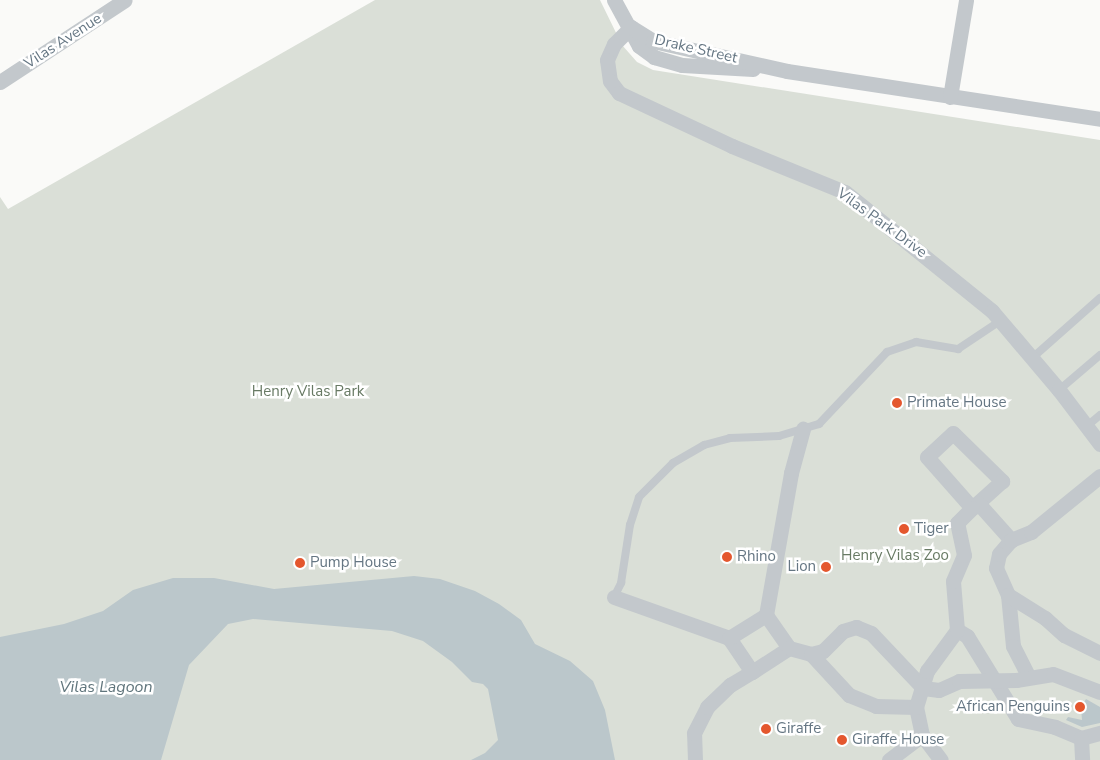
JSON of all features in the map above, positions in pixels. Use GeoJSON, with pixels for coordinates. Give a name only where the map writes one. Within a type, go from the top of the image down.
{"type":"FeatureCollection","features":[{"type":"Feature","properties":{"kind":"street","name":"Vilas Avenue"},"geometry":{"type":"LineString","coordinates":[[0,82],[125,0]]}},
{"type":"Feature","properties":{"kind":"street"},"geometry":{"type":"LineString","coordinates":[[614,0],[631,27]]}},
{"type":"Feature","properties":{"kind":"street"},"geometry":{"type":"LineString","coordinates":[[950,97],[966,0]]}},
{"type":"Feature","properties":{"kind":"street","name":"Drake Street"},"geometry":{"type":"LineString","coordinates":[[631,27],[653,41],[686,46],[787,71],[1100,119]]}},
{"type":"Feature","properties":{"kind":"street","name":"Vilas Park Drive"},"geometry":{"type":"LineString","coordinates":[[631,27],[614,44],[606,60],[610,81],[619,93],[732,146],[845,192],[928,257],[1000,321],[1059,390],[1100,444]]}},
{"type":"Feature","properties":{"kind":"street"},"geometry":{"type":"LineString","coordinates":[[803,429],[792,473],[766,615],[789,648],[811,654],[823,651],[847,629],[862,628],[871,633],[923,688],[939,690],[959,682],[1054,674],[1100,692]]}},
{"type":"Feature","properties":{"kind":"street"},"geometry":{"type":"LineString","coordinates":[[941,760],[922,735],[916,707],[927,671],[957,630],[953,581],[964,555],[957,523],[975,506],[1002,481],[953,433],[927,457],[975,506],[1011,540]]}},
{"type":"Feature","properties":{"kind":"street"},"geometry":{"type":"LineString","coordinates":[[1028,676],[1013,646],[1008,595],[996,568],[999,554],[1011,540],[1031,532],[1100,476]]}},
{"type":"Feature","properties":{"kind":"street"},"geometry":{"type":"LineString","coordinates":[[1008,595],[1045,618],[1064,635],[1100,653]]}},
{"type":"Feature","properties":{"kind":"street"},"geometry":{"type":"LineString","coordinates":[[614,597],[729,638],[752,672]]}},
{"type":"Feature","properties":{"kind":"street"},"geometry":{"type":"LineString","coordinates":[[729,638],[766,615]]}},
{"type":"Feature","properties":{"kind":"street"},"geometry":{"type":"LineString","coordinates":[[957,630],[966,636],[991,680],[1018,719],[1055,727],[1081,738],[1100,734]]}},
{"type":"Feature","properties":{"kind":"street"},"geometry":{"type":"LineString","coordinates":[[695,760],[694,733],[707,707],[730,684],[789,648]]}},
{"type":"Feature","properties":{"kind":"street"},"geometry":{"type":"LineString","coordinates":[[811,654],[849,695],[876,706],[916,707]]}},
{"type":"Feature","properties":{"kind":"street"},"geometry":{"type":"LineString","coordinates":[[889,760],[922,735]]}},
{"type":"Feature","properties":{"kind":"street"},"geometry":{"type":"LineString","coordinates":[[1081,738],[1082,760]]}},
{"type":"Feature","properties":{"kind":"lane"},"geometry":{"type":"LineString","coordinates":[[1031,359],[1100,298]]}},
{"type":"Feature","properties":{"kind":"lane"},"geometry":{"type":"LineString","coordinates":[[614,597],[621,583],[630,525],[639,497],[649,483],[673,463],[704,445],[730,438],[779,436],[819,424],[887,352],[916,342],[958,350],[1000,321]]}},
{"type":"Feature","properties":{"kind":"lane"},"geometry":{"type":"LineString","coordinates":[[1059,390],[1100,355]]}},
{"type":"Feature","properties":{"kind":"lane"},"geometry":{"type":"LineString","coordinates":[[1087,426],[1100,415]]}},
{"type":"Feature","properties":{"kind":"green space","name":"Henry Vilas Park"},"geometry":{"type":"Polygon","coordinates":[[[375,0],[600,0],[622,45],[637,62],[653,70],[1100,140],[1100,760],[0,760],[0,197],[8,209],[375,0]]]}},
{"type":"Feature","properties":{"kind":"water","name":"Vilas Lagoon"},"geometry":{"type":"Polygon","coordinates":[[[414,576],[440,579],[475,591],[499,604],[521,620],[535,644],[570,661],[593,681],[605,710],[615,760],[471,760],[485,753],[498,740],[488,689],[483,684],[472,682],[452,662],[423,641],[392,631],[253,619],[228,624],[189,665],[161,760],[0,760],[0,637],[64,624],[103,611],[133,590],[173,578],[214,578],[274,589],[414,576]]]}},
{"type":"Feature","properties":{"kind":"water"},"geometry":{"type":"Polygon","coordinates":[[[1086,699],[1100,707],[1100,723],[1082,727],[1066,720],[1068,717],[1082,720],[1081,707],[1086,699]]]}},
{"type":"Feature","properties":{"kind":"place","name":"Primate House"},"geometry":{"type":"Point","coordinates":[897,403]}},
{"type":"Feature","properties":{"kind":"place","name":"Tiger"},"geometry":{"type":"Point","coordinates":[904,529]}},
{"type":"Feature","properties":{"kind":"place","name":"Rhino"},"geometry":{"type":"Point","coordinates":[727,557]}},
{"type":"Feature","properties":{"kind":"place","name":"Pump House"},"geometry":{"type":"Point","coordinates":[300,563]}},
{"type":"Feature","properties":{"kind":"place","name":"Lion"},"geometry":{"type":"Point","coordinates":[826,567]}},
{"type":"Feature","properties":{"kind":"place","name":"African Penguins"},"geometry":{"type":"Point","coordinates":[1080,707]}},
{"type":"Feature","properties":{"kind":"place","name":"Giraffe"},"geometry":{"type":"Point","coordinates":[766,729]}},
{"type":"Feature","properties":{"kind":"place","name":"Giraffe House"},"geometry":{"type":"Point","coordinates":[842,740]}},
{"type":"Feature","properties":{"kind":"park label","name":"Henry Vilas Zoo"},"geometry":{"type":"Point","coordinates":[895,556]}}]}
